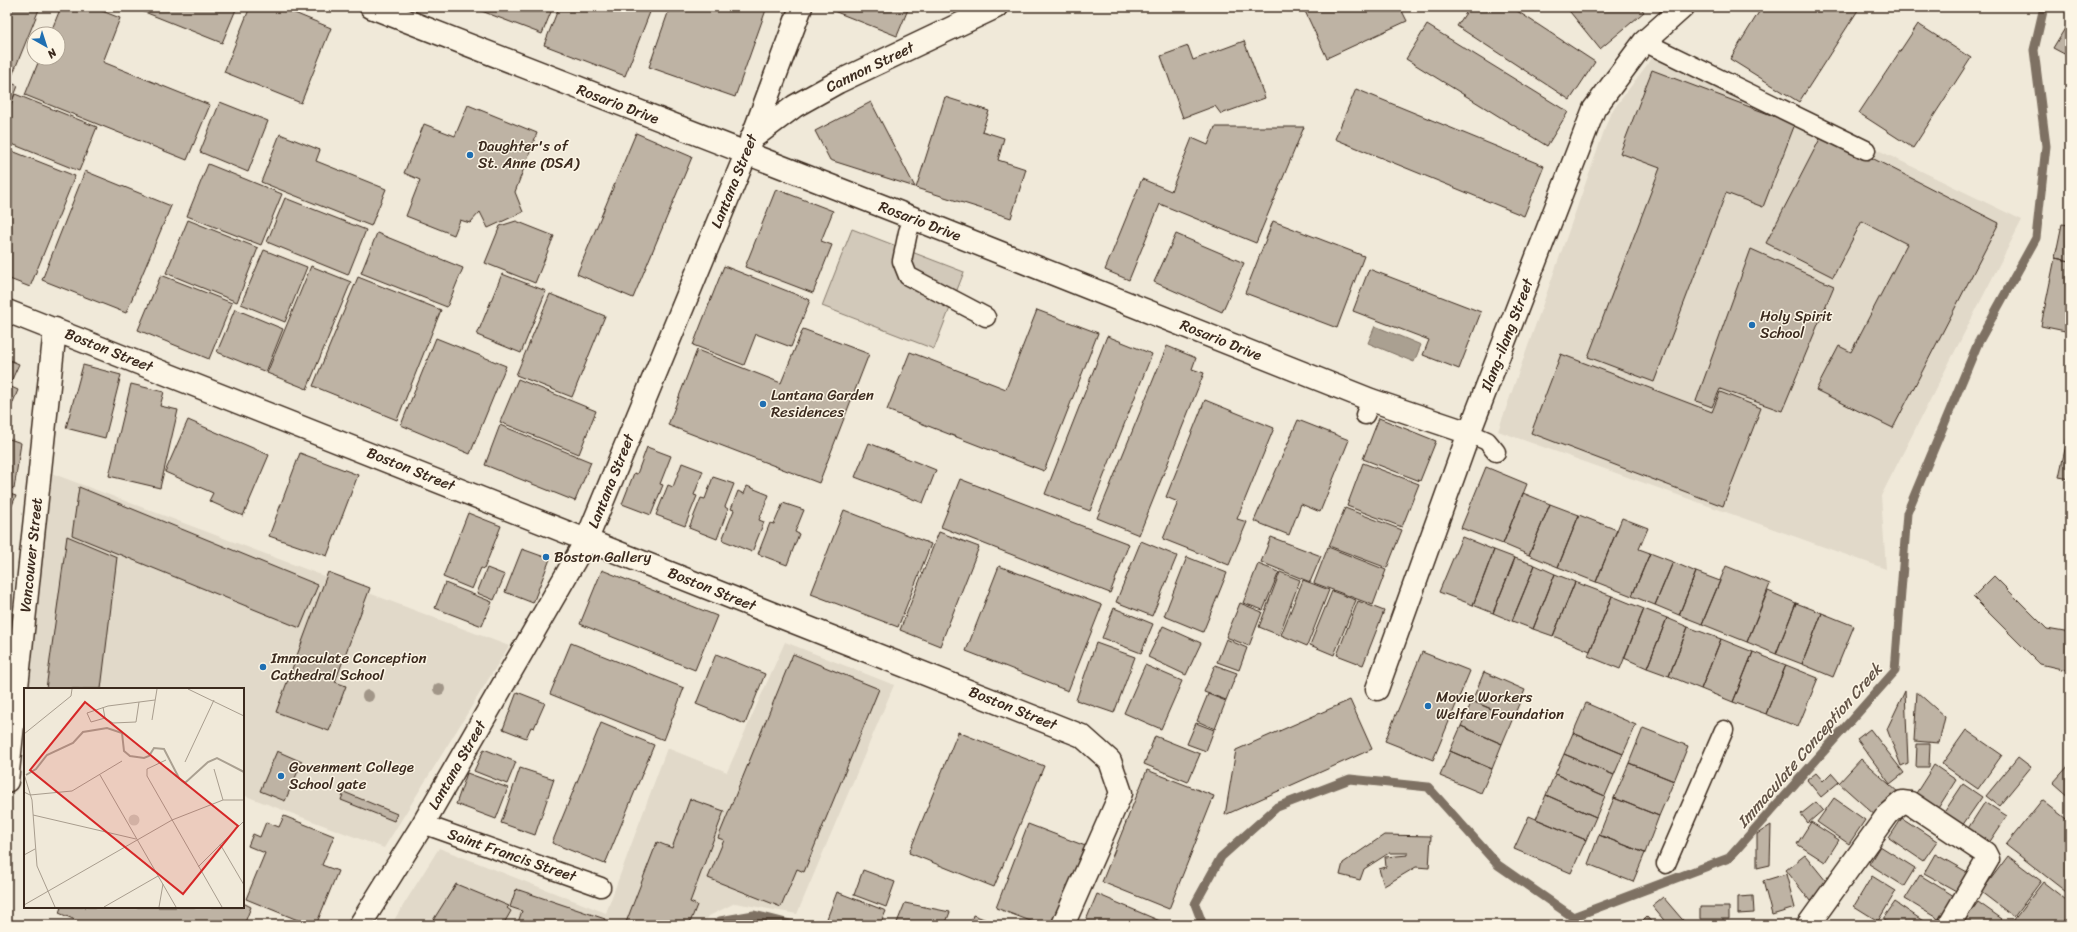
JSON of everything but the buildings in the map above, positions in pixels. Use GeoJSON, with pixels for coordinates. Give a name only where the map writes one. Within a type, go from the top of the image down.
{"type":"FeatureCollection","features":[{"type":"Feature","properties":{"kind":"street","name":"Rosario Drive"},"geometry":{"type":"LineString","coordinates":[[371,7],[749,146],[913,218],[1168,326],[1368,407],[1489,441]]}},
{"type":"Feature","properties":{"kind":"street","name":"Lantana Street"},"geometry":{"type":"LineString","coordinates":[[360,925],[423,824],[587,539],[749,146],[801,7]]}},
{"type":"Feature","properties":{"kind":"street","name":"Cannon Street"},"geometry":{"type":"LineString","coordinates":[[749,146],[795,106],[838,82],[996,7]]}},
{"type":"Feature","properties":{"kind":"street","name":"Ilang-ilang Street"},"geometry":{"type":"LineString","coordinates":[[1377,689],[1489,441],[1594,109],[1644,42],[1683,7]]}},
{"type":"Feature","properties":{"kind":"street","name":"Boston Street"},"geometry":{"type":"LineString","coordinates":[[7,311],[587,539],[1082,736],[1110,761],[1121,793],[1063,925]]}},
{"type":"Feature","properties":{"kind":"street","name":"Vancouver Street"},"geometry":{"type":"LineString","coordinates":[[7,781],[14,656],[55,329]]}},
{"type":"Feature","properties":{"kind":"street"},"geometry":{"type":"LineString","coordinates":[[1808,925],[1888,814],[1902,802],[1910,803],[1988,856],[1988,859],[1949,925]]}},
{"type":"Feature","properties":{"kind":"lane"},"geometry":{"type":"LineString","coordinates":[[1644,42],[1866,150]]}},
{"type":"Feature","properties":{"kind":"lane"},"geometry":{"type":"LineString","coordinates":[[913,218],[908,232],[902,261],[908,276],[986,317]]}},
{"type":"Feature","properties":{"kind":"lane"},"geometry":{"type":"LineString","coordinates":[[1666,864],[1724,730]]}},
{"type":"Feature","properties":{"kind":"lane","name":"Saint Francis Street"},"geometry":{"type":"LineString","coordinates":[[423,824],[602,887]]}},
{"type":"Feature","properties":{"kind":"shaded area","name":"Holy Spirit School"},"geometry":{"type":"Polygon","coordinates":[[[1662,45],[2022,220],[1881,496],[1886,569],[1498,431],[1610,114],[1662,45]]]}},
{"type":"Feature","properties":{"kind":"shaded area"},"geometry":{"type":"Polygon","coordinates":[[[852,229],[964,272],[934,349],[822,306],[852,229]]]}},
{"type":"Feature","properties":{"kind":"shaded area"},"geometry":{"type":"Polygon","coordinates":[[[1375,326],[1421,345],[1414,362],[1368,343],[1375,326]]]}},
{"type":"Feature","properties":{"kind":"shaded area","name":"Immaculate Conception Cathedral School"},"geometry":{"type":"Polygon","coordinates":[[[51,473],[509,646],[384,848],[244,795],[244,688],[28,688],[51,473]]]}},
{"type":"Feature","properties":{"kind":"shaded area"},"geometry":{"type":"Polygon","coordinates":[[[785,642],[894,685],[797,914],[735,903],[709,916],[703,925],[391,925],[439,848],[606,913],[667,748],[727,772],[785,642]]]}},
{"type":"Feature","properties":{"kind":"waterway","name":"Immaculate Conception Creek"},"geometry":{"type":"LineString","coordinates":[[1203,925],[1195,904],[1221,857],[1277,807],[1350,779],[1428,787],[1498,865],[1573,917],[1729,858],[1895,671],[1907,513],[1978,343],[2036,238],[2046,146],[2034,50],[2044,7]]}},
{"type":"Feature","properties":{"kind":"waterway","name":"Immaculate Conception Creek"},"geometry":{"type":"LineString","coordinates":[[716,925],[720,921],[754,915],[794,925]]}},
{"type":"Feature","properties":{"kind":"place","name":"Daughter's of St. Anne (DSA)"},"geometry":{"type":"Point","coordinates":[470,155]}},
{"type":"Feature","properties":{"kind":"place","name":"Holy Spirit School"},"geometry":{"type":"Point","coordinates":[1752,325]}},
{"type":"Feature","properties":{"kind":"place","name":"Lantana Garden Residences"},"geometry":{"type":"Point","coordinates":[763,404]}},
{"type":"Feature","properties":{"kind":"place","name":"Boston Gallery"},"geometry":{"type":"Point","coordinates":[546,557]}},
{"type":"Feature","properties":{"kind":"place","name":"Immaculate Conception Cathedral School"},"geometry":{"type":"Point","coordinates":[263,667]}},
{"type":"Feature","properties":{"kind":"place","name":"Movie Workers Welfare Foundation"},"geometry":{"type":"Point","coordinates":[1428,706]}},
{"type":"Feature","properties":{"kind":"place","name":"Govenment College School gate"},"geometry":{"type":"Point","coordinates":[281,776]}}]}
